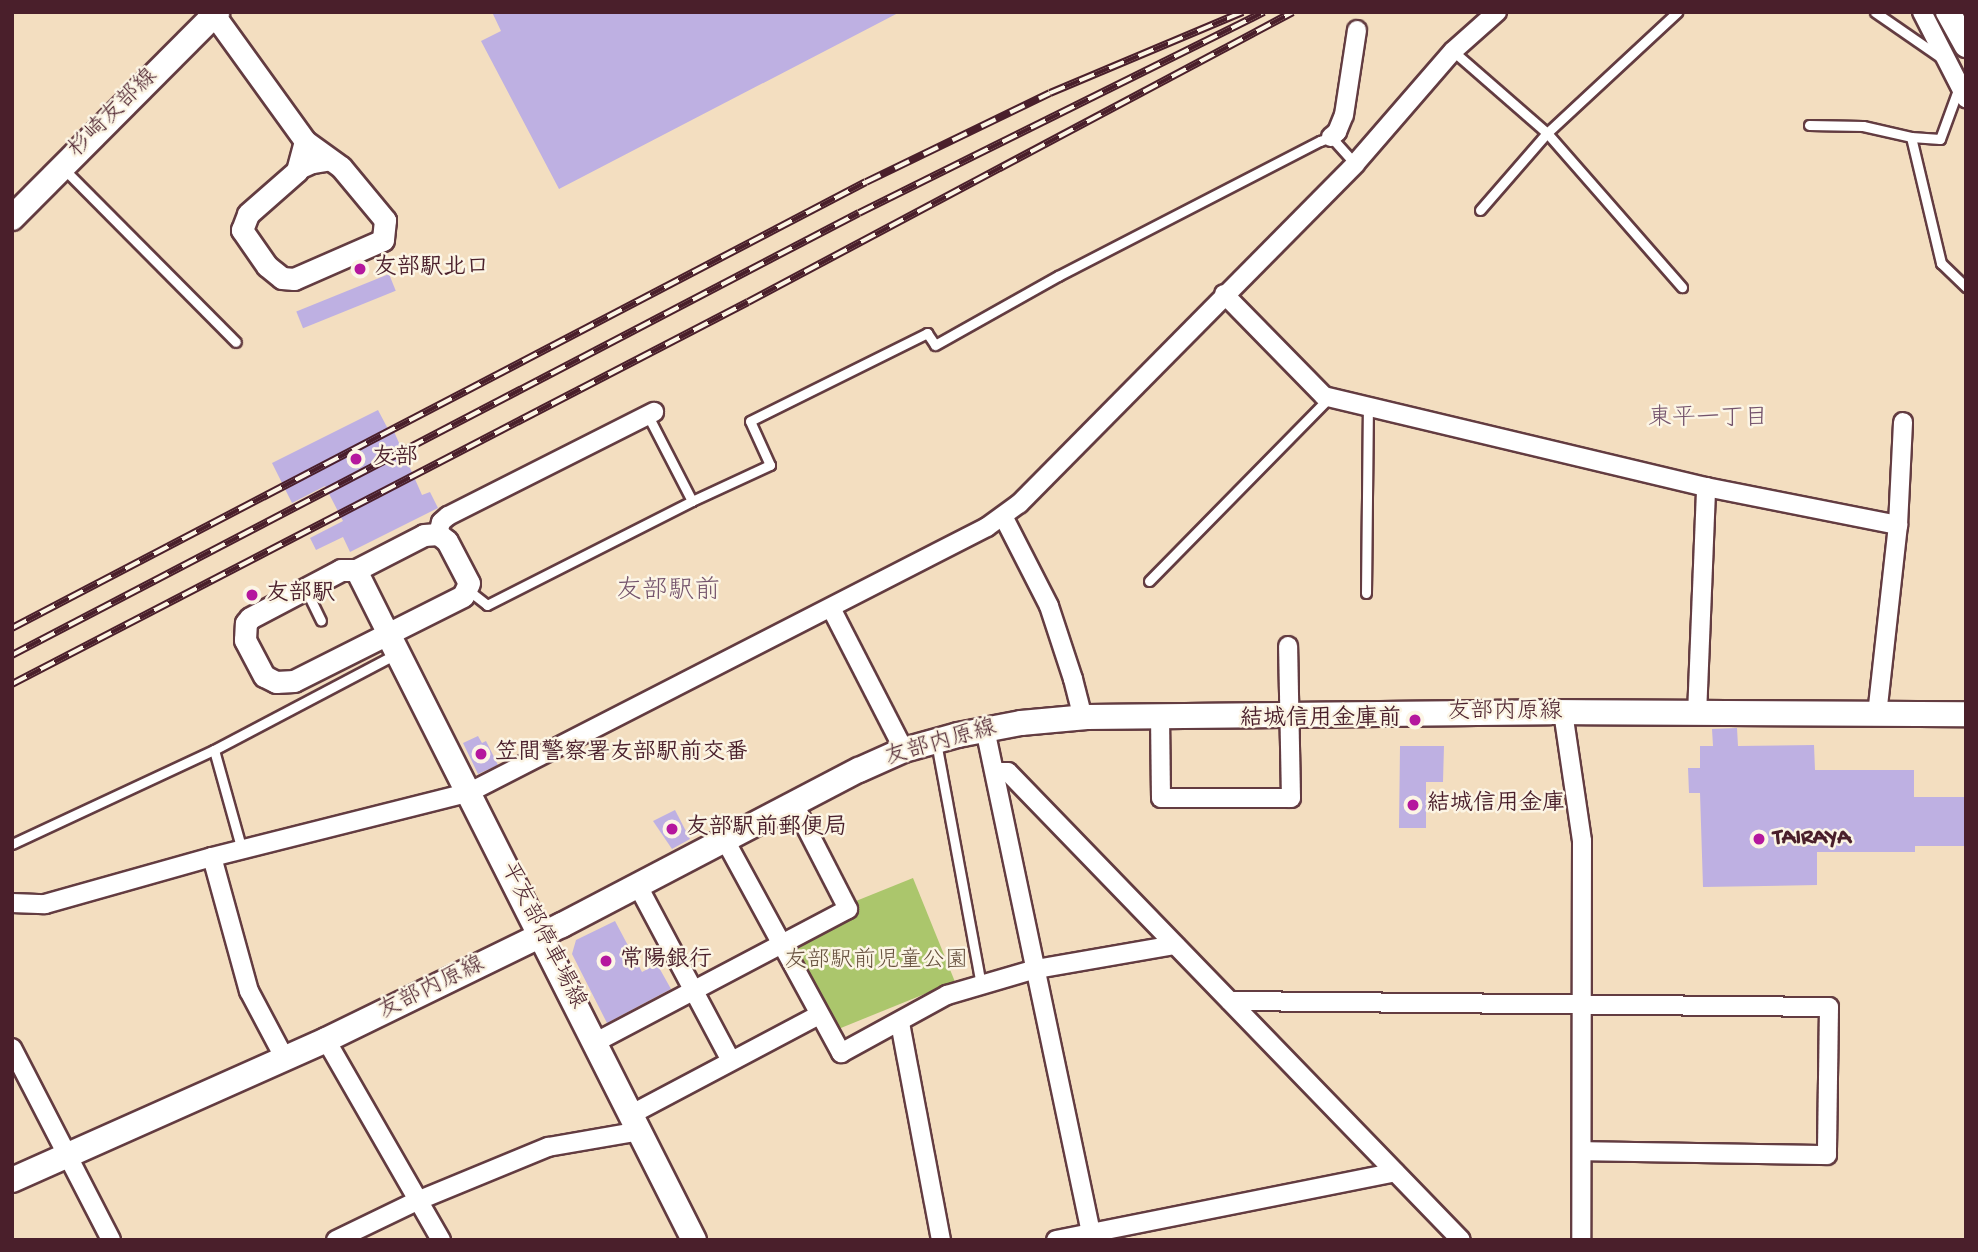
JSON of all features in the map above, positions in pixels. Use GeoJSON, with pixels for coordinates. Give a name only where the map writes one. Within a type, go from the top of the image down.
{"type":"FeatureCollection","features":[{"type":"Feature","properties":{"kind":"main road"},"geometry":{"type":"LineString","coordinates":[[1948,12],[1966,46]]}},
{"type":"Feature","properties":{"kind":"main road","name":"杉崎友部線"},"geometry":{"type":"LineString","coordinates":[[12,218],[214,13]]}},
{"type":"Feature","properties":{"kind":"main road","name":"平友部停車場線"},"geometry":{"type":"LineString","coordinates":[[393,643],[694,1240]]}},
{"type":"Feature","properties":{"kind":"main road","name":"友部内原線"},"geometry":{"type":"LineString","coordinates":[[12,1180],[326,1040],[542,935],[793,802],[904,750],[985,729],[1083,718],[1160,716],[1563,712],[1966,715]]}},
{"type":"Feature","properties":{"kind":"street"},"geometry":{"type":"LineString","coordinates":[[12,903],[45,904],[212,857],[470,792],[831,608],[1003,516],[1019,504],[1355,164],[1453,51],[1497,12]]}},
{"type":"Feature","properties":{"kind":"street"},"geometry":{"type":"LineString","coordinates":[[1922,12],[1963,92]]}},
{"type":"Feature","properties":{"kind":"street"},"geometry":{"type":"LineString","coordinates":[[214,13],[305,141],[333,161],[379,209],[385,220],[383,240],[294,279],[282,278],[267,266],[242,230],[248,214],[297,171],[313,164],[333,161]]}},
{"type":"Feature","properties":{"kind":"street"},"geometry":{"type":"LineString","coordinates":[[1331,137],[1337,132],[1344,115],[1357,30]]}},
{"type":"Feature","properties":{"kind":"street"},"geometry":{"type":"LineString","coordinates":[[297,171],[305,141]]}},
{"type":"Feature","properties":{"kind":"street"},"geometry":{"type":"LineString","coordinates":[[1224,294],[1324,396],[1706,486],[1898,525]]}},
{"type":"Feature","properties":{"kind":"street"},"geometry":{"type":"LineString","coordinates":[[438,534],[441,522],[448,516],[650,413]]}},
{"type":"Feature","properties":{"kind":"street"},"geometry":{"type":"LineString","coordinates":[[1877,715],[1898,525],[1903,422]]}},
{"type":"Feature","properties":{"kind":"street"},"geometry":{"type":"LineString","coordinates":[[1697,715],[1706,486]]}},
{"type":"Feature","properties":{"kind":"street"},"geometry":{"type":"LineString","coordinates":[[1003,516],[1049,606],[1083,718]]}},
{"type":"Feature","properties":{"kind":"street"},"geometry":{"type":"LineString","coordinates":[[438,534],[447,541],[469,583],[468,590],[393,643],[294,681],[270,680],[264,676],[245,640],[246,623],[258,613],[341,570],[356,570],[424,535],[438,534]]}},
{"type":"Feature","properties":{"kind":"street"},"geometry":{"type":"LineString","coordinates":[[356,570],[393,643]]}},
{"type":"Feature","properties":{"kind":"street"},"geometry":{"type":"LineString","coordinates":[[831,608],[904,750]]}},
{"type":"Feature","properties":{"kind":"street"},"geometry":{"type":"LineString","coordinates":[[1160,716],[1161,798],[1291,798],[1292,715],[1288,646]]}},
{"type":"Feature","properties":{"kind":"street"},"geometry":{"type":"LineString","coordinates":[[1563,712],[1582,841],[1581,1240]]}},
{"type":"Feature","properties":{"kind":"street"},"geometry":{"type":"LineString","coordinates":[[985,729],[1091,1233]]}},
{"type":"Feature","properties":{"kind":"street"},"geometry":{"type":"LineString","coordinates":[[995,772],[1009,772],[1461,1240]]}},
{"type":"Feature","properties":{"kind":"street"},"geometry":{"type":"LineString","coordinates":[[596,1042],[848,909],[793,802]]}},
{"type":"Feature","properties":{"kind":"street"},"geometry":{"type":"LineString","coordinates":[[725,840],[841,1053],[947,995],[1036,969],[1175,945]]}},
{"type":"Feature","properties":{"kind":"street"},"geometry":{"type":"LineString","coordinates":[[212,857],[249,992],[285,1059]]}},
{"type":"Feature","properties":{"kind":"street"},"geometry":{"type":"LineString","coordinates":[[638,886],[732,1061]]}},
{"type":"Feature","properties":{"kind":"street"},"geometry":{"type":"LineString","coordinates":[[1230,1001],[1829,1007],[1827,1155],[1582,1151]]}},
{"type":"Feature","properties":{"kind":"street"},"geometry":{"type":"LineString","coordinates":[[336,1240],[417,1201],[548,1147],[636,1123],[732,1061],[819,1015]]}},
{"type":"Feature","properties":{"kind":"street"},"geometry":{"type":"LineString","coordinates":[[900,1023],[941,1240]]}},
{"type":"Feature","properties":{"kind":"street"},"geometry":{"type":"LineString","coordinates":[[326,1040],[441,1240]]}},
{"type":"Feature","properties":{"kind":"street"},"geometry":{"type":"LineString","coordinates":[[12,1048],[111,1240]]}},
{"type":"Feature","properties":{"kind":"street"},"geometry":{"type":"LineString","coordinates":[[1056,1240],[1395,1172]]}},
{"type":"Feature","properties":{"kind":"lane"},"geometry":{"type":"LineString","coordinates":[[1480,210],[1547,133],[1677,12]]}},
{"type":"Feature","properties":{"kind":"lane"},"geometry":{"type":"LineString","coordinates":[[1875,12],[1948,62]]}},
{"type":"Feature","properties":{"kind":"lane"},"geometry":{"type":"LineString","coordinates":[[1453,51],[1547,133],[1682,287]]}},
{"type":"Feature","properties":{"kind":"lane"},"geometry":{"type":"LineString","coordinates":[[1809,125],[1863,126],[1911,137],[1940,139],[1963,92]]}},
{"type":"Feature","properties":{"kind":"lane"},"geometry":{"type":"LineString","coordinates":[[468,590],[487,605],[692,500],[769,465],[750,421],[927,333],[935,345],[1058,276],[1331,137],[1355,164]]}},
{"type":"Feature","properties":{"kind":"lane"},"geometry":{"type":"LineString","coordinates":[[1911,137],[1941,263],[1966,287]]}},
{"type":"Feature","properties":{"kind":"lane"},"geometry":{"type":"LineString","coordinates":[[62,167],[236,342]]}},
{"type":"Feature","properties":{"kind":"lane"},"geometry":{"type":"LineString","coordinates":[[1149,581],[1329,397]]}},
{"type":"Feature","properties":{"kind":"lane"},"geometry":{"type":"LineString","coordinates":[[1367,593],[1368,407]]}},
{"type":"Feature","properties":{"kind":"lane"},"geometry":{"type":"LineString","coordinates":[[650,413],[692,500]]}},
{"type":"Feature","properties":{"kind":"lane"},"geometry":{"type":"LineString","coordinates":[[305,589],[321,621]]}},
{"type":"Feature","properties":{"kind":"lane"},"geometry":{"type":"LineString","coordinates":[[12,844],[214,750],[393,643]]}},
{"type":"Feature","properties":{"kind":"lane"},"geometry":{"type":"LineString","coordinates":[[936,741],[981,985]]}},
{"type":"Feature","properties":{"kind":"lane"},"geometry":{"type":"LineString","coordinates":[[214,750],[242,850]]}},
{"type":"Feature","properties":{"kind":"green space","name":"友部駅前児童公園"},"geometry":{"type":"Polygon","coordinates":[[[913,878],[955,982],[826,1034],[784,930],[913,878]]]}},
{"type":"Feature","properties":{"kind":"building"},"geometry":{"type":"Polygon","coordinates":[[[492,12],[900,12],[559,189],[481,41],[501,31],[492,12]]]}},
{"type":"Feature","properties":{"kind":"building"},"geometry":{"type":"Polygon","coordinates":[[[389,274],[396,291],[303,328],[296,311],[389,274]]]}},
{"type":"Feature","properties":{"kind":"building"},"geometry":{"type":"Polygon","coordinates":[[[378,410],[388,429],[392,427],[422,495],[430,492],[438,508],[350,552],[343,537],[316,550],[310,538],[343,521],[325,486],[292,503],[272,463],[378,410]]]}},
{"type":"Feature","properties":{"kind":"building","name":"TAIRAYA"},"geometry":{"type":"Polygon","coordinates":[[[1737,728],[1738,746],[1814,745],[1815,770],[1914,770],[1914,797],[1966,797],[1966,846],[1915,846],[1915,852],[1817,852],[1817,885],[1703,887],[1700,793],[1689,793],[1688,768],[1700,768],[1700,746],[1713,746],[1712,729],[1737,728]]]}},
{"type":"Feature","properties":{"kind":"building","name":"笠間警察署友部駅前交番"},"geometry":{"type":"Polygon","coordinates":[[[478,736],[482,743],[486,741],[498,765],[478,774],[463,743],[478,736]]]}},
{"type":"Feature","properties":{"kind":"building","name":"結城信用金庫"},"geometry":{"type":"Polygon","coordinates":[[[1400,746],[1444,746],[1443,782],[1426,782],[1426,828],[1399,828],[1400,746]]]}},
{"type":"Feature","properties":{"kind":"building"},"geometry":{"type":"Polygon","coordinates":[[[675,810],[690,839],[672,849],[653,821],[675,810]]]}},
{"type":"Feature","properties":{"kind":"building"},"geometry":{"type":"Polygon","coordinates":[[[615,921],[642,972],[657,964],[671,989],[607,1023],[572,954],[576,940],[615,921]]]}},
{"type":"Feature","properties":{"kind":"railway"},"geometry":{"type":"LineString","coordinates":[[12,628],[866,182],[1050,93],[1243,12]]}},
{"type":"Feature","properties":{"kind":"railway"},"geometry":{"type":"LineString","coordinates":[[12,655],[859,213],[1264,12]]}},
{"type":"Feature","properties":{"kind":"railway"},"geometry":{"type":"LineString","coordinates":[[12,684],[748,302],[1293,12]]}},
{"type":"Feature","properties":{"kind":"place","name":"友部駅北口"},"geometry":{"type":"Point","coordinates":[360,269]}},
{"type":"Feature","properties":{"kind":"place","name":"友部"},"geometry":{"type":"Point","coordinates":[356,459]}},
{"type":"Feature","properties":{"kind":"place","name":"友部駅"},"geometry":{"type":"Point","coordinates":[252,595]}},
{"type":"Feature","properties":{"kind":"place","name":"結城信用金庫前"},"geometry":{"type":"Point","coordinates":[1415,720]}},
{"type":"Feature","properties":{"kind":"place","name":"笠間警察署友部駅前交番"},"geometry":{"type":"Point","coordinates":[481,754]}},
{"type":"Feature","properties":{"kind":"place","name":"結城信用金庫"},"geometry":{"type":"Point","coordinates":[1413,805]}},
{"type":"Feature","properties":{"kind":"place","name":"友部駅前郵便局"},"geometry":{"type":"Point","coordinates":[672,829]}},
{"type":"Feature","properties":{"kind":"place","name":"TAIRAYA"},"geometry":{"type":"Point","coordinates":[1759,839]}},
{"type":"Feature","properties":{"kind":"place","name":"常陽銀行"},"geometry":{"type":"Point","coordinates":[606,961]}},
{"type":"Feature","properties":{"kind":"district","name":"東平一丁目"},"geometry":{"type":"Point","coordinates":[1708,420]}},
{"type":"Feature","properties":{"kind":"district","name":"友部駅前"},"geometry":{"type":"Point","coordinates":[668,593]}}]}
